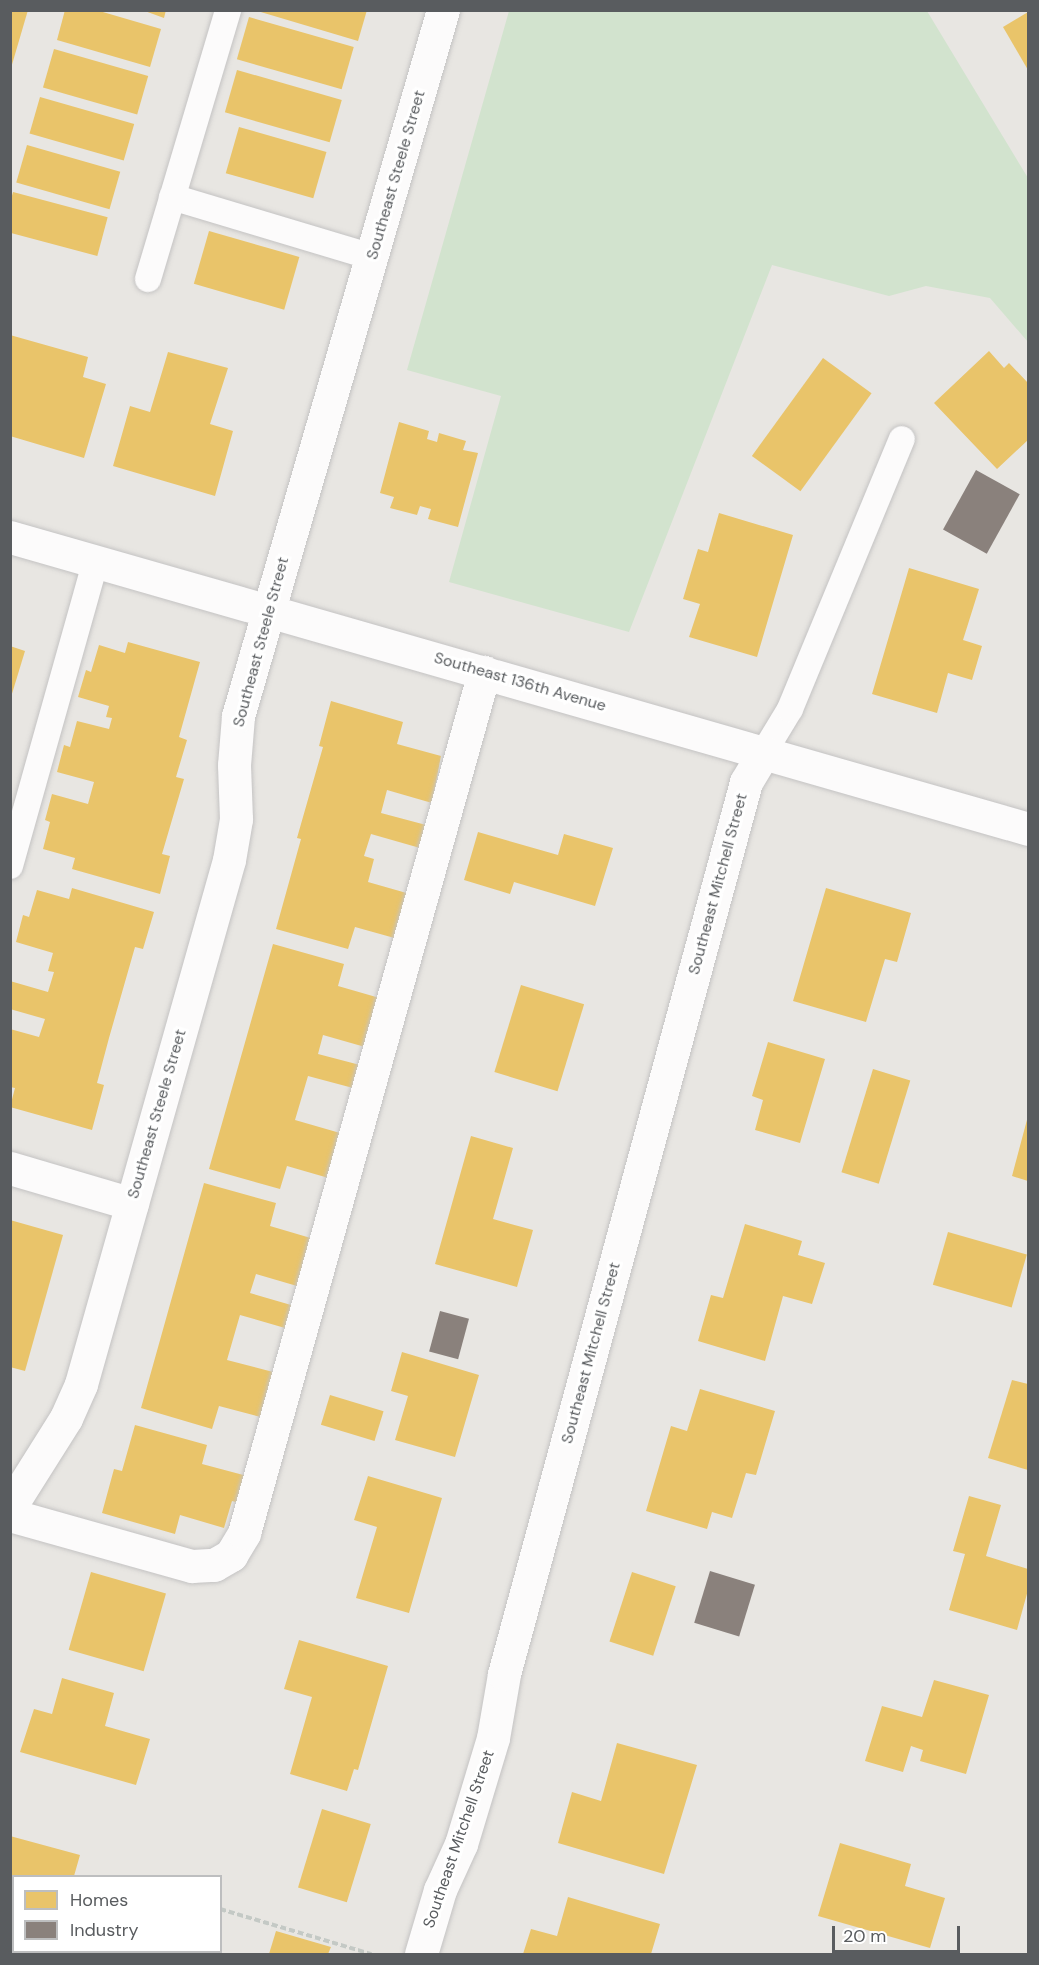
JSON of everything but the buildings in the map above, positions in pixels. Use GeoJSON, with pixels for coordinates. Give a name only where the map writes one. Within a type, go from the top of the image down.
{"type":"FeatureCollection","features":[{"type":"Feature","properties":{"kind":"street","name":"Southeast Steele Street"},"geometry":{"type":"LineString","coordinates":[[10,1507],[66,1418],[81,1384],[229,860],[236,819],[234,765],[238,716],[443,10]]}},
{"type":"Feature","properties":{"kind":"street","name":"Southeast 136th Avenue"},"geometry":{"type":"LineString","coordinates":[[10,537],[268,609],[1029,829]]}},
{"type":"Feature","properties":{"kind":"street"},"geometry":{"type":"LineString","coordinates":[[10,1515],[192,1566],[214,1565],[231,1555],[244,1533],[484,672]]}},
{"type":"Feature","properties":{"kind":"street","name":"Southeast Mitchell Street"},"geometry":{"type":"LineString","coordinates":[[421,1954],[440,1890],[461,1844],[493,1738],[504,1674],[746,782],[764,752]]}},
{"type":"Feature","properties":{"kind":"street"},"geometry":{"type":"LineString","coordinates":[[10,1168],[132,1204]]}},
{"type":"Feature","properties":{"kind":"lane"},"geometry":{"type":"LineString","coordinates":[[148,279],[228,10]]}},
{"type":"Feature","properties":{"kind":"lane"},"geometry":{"type":"LineString","coordinates":[[172,197],[372,257]]}},
{"type":"Feature","properties":{"kind":"lane"},"geometry":{"type":"LineString","coordinates":[[764,752],[790,709],[902,439]]}},
{"type":"Feature","properties":{"kind":"lane"},"geometry":{"type":"LineString","coordinates":[[10,866],[96,561]]}},
{"type":"Feature","properties":{"kind":"path"},"geometry":{"type":"LineString","coordinates":[[222,1909],[371,1954]]}},
{"type":"Feature","properties":{"kind":"green space"},"geometry":{"type":"Polygon","coordinates":[[[509,11],[927,11],[1028,178],[1028,342],[990,298],[926,286],[889,296],[772,265],[629,632],[449,582],[501,396],[407,370],[509,11]]]}}]}
